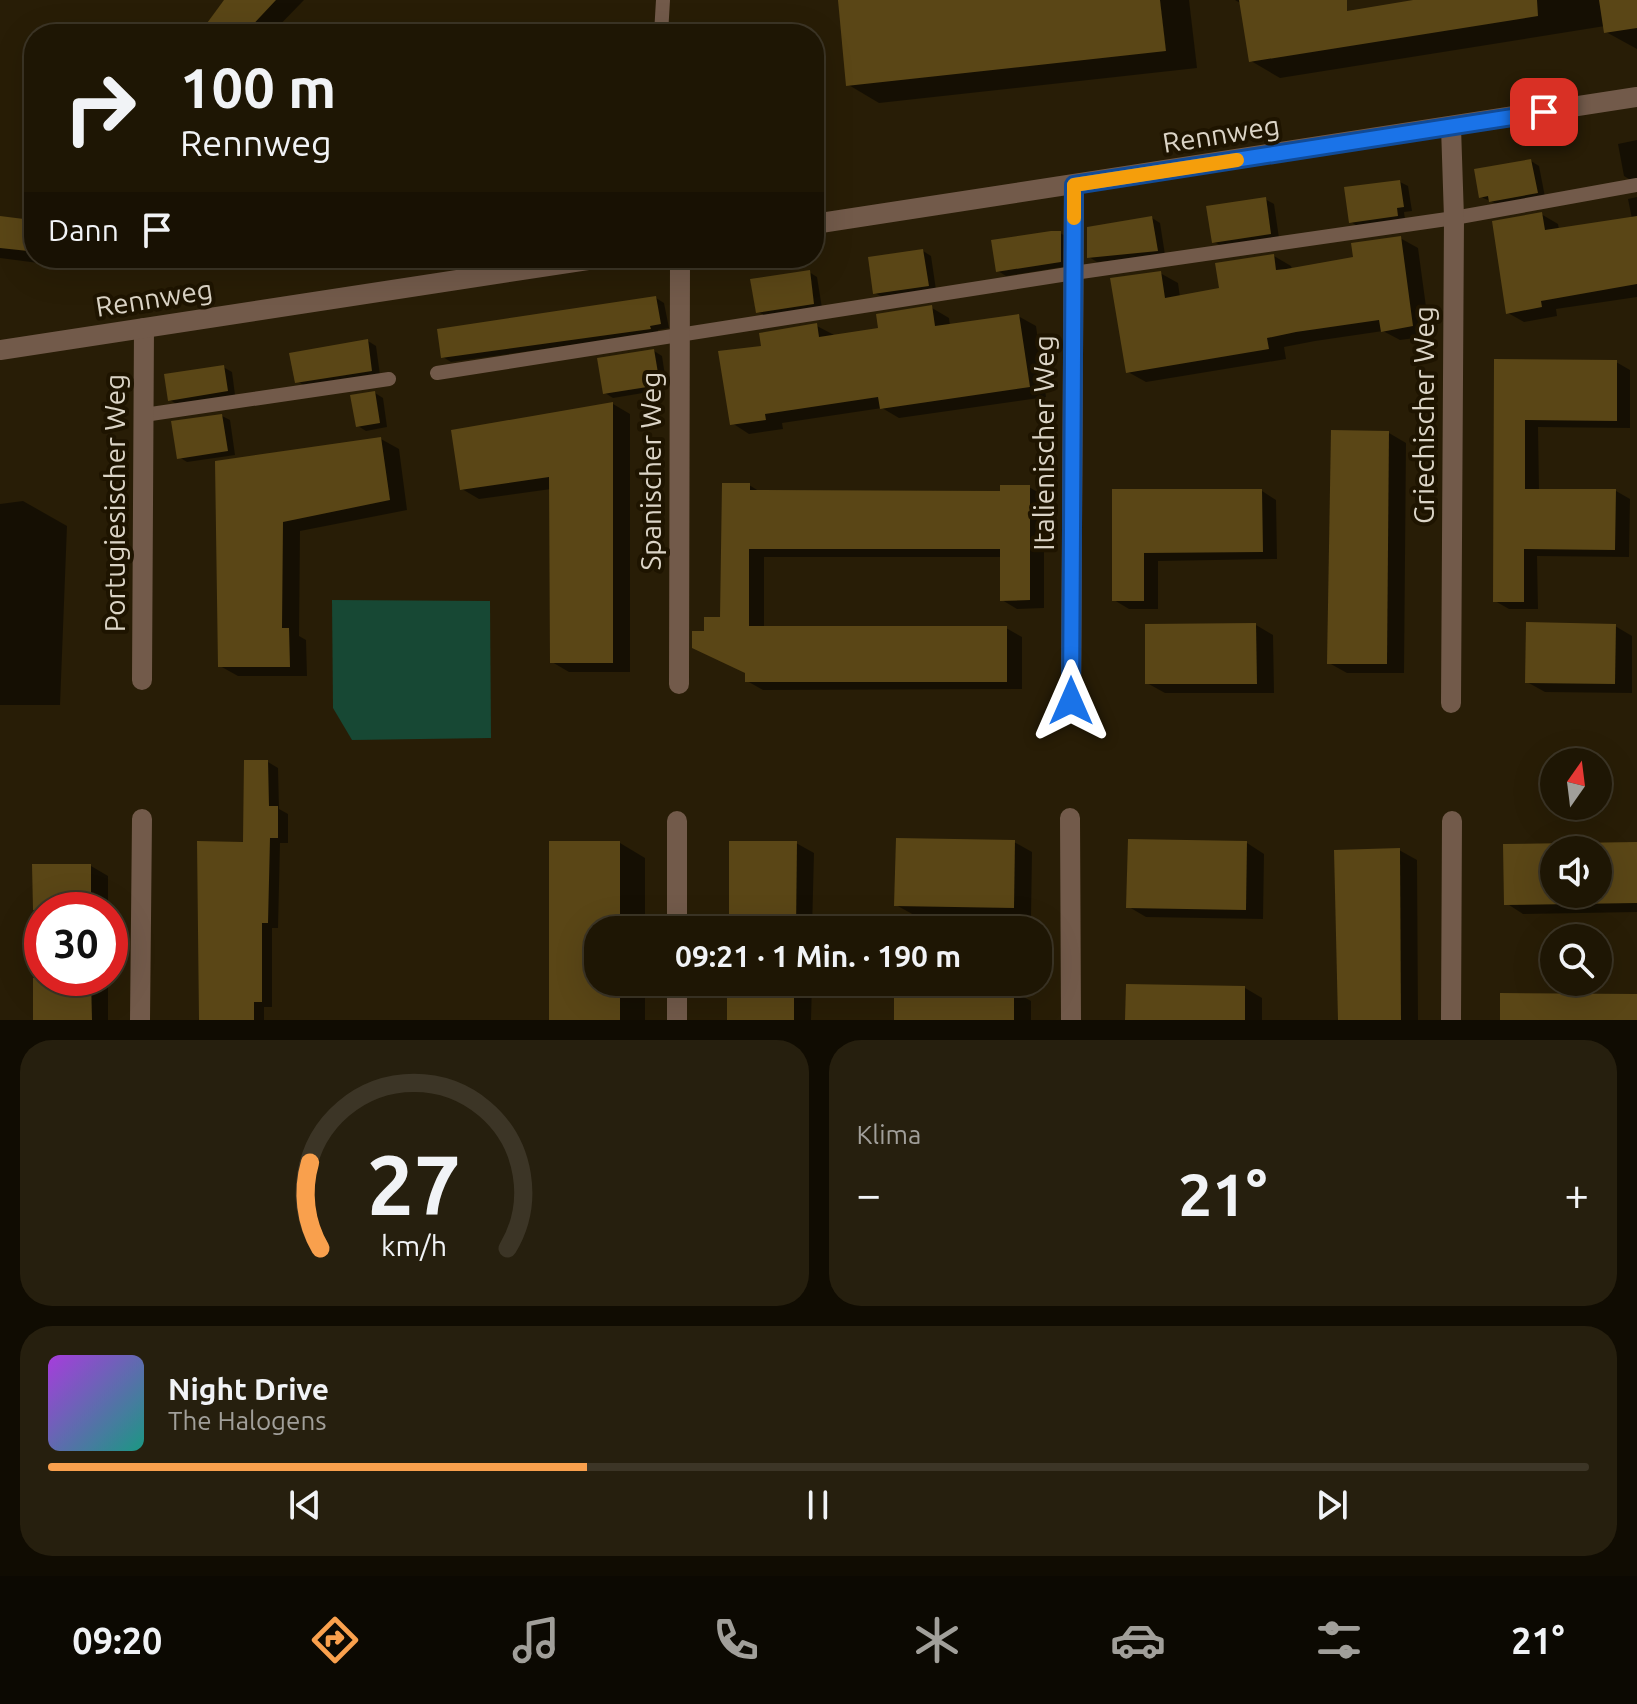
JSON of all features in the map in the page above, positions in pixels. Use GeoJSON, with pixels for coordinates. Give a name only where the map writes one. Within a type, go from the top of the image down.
{"type":"FeatureCollection","features":[{"type":"Feature","properties":{"kind":"street","name":"Rennweg"},"geometry":{"type":"LineString","coordinates":[[824,222],[1637,97]]}},
{"type":"Feature","properties":{"kind":"street","name":"Griechischer Weg"},"geometry":{"type":"LineString","coordinates":[[1451,127],[1454,218],[1451,703]]}},
{"type":"Feature","properties":{"kind":"street","name":"Italienischer Weg"},"geometry":{"type":"LineString","coordinates":[[1071,701],[1074,185]]}},
{"type":"Feature","properties":{"kind":"street","name":"Rennweg"},"geometry":{"type":"LineString","coordinates":[[0,350],[536,268]]}},
{"type":"Feature","properties":{"kind":"street","name":"Spanischer Weg"},"geometry":{"type":"LineString","coordinates":[[679,684],[680,268]]}},
{"type":"Feature","properties":{"kind":"street","name":"Portugiesischer Weg"},"geometry":{"type":"LineString","coordinates":[[142,680],[144,328]]}},
{"type":"Feature","properties":{"kind":"street"},"geometry":{"type":"LineString","coordinates":[[1070,818],[1071,1020]]}},
{"type":"Feature","properties":{"kind":"street"},"geometry":{"type":"LineString","coordinates":[[140,1020],[142,819]]}},
{"type":"Feature","properties":{"kind":"street"},"geometry":{"type":"LineString","coordinates":[[677,821],[677,916]]}},
{"type":"Feature","properties":{"kind":"street"},"geometry":{"type":"LineString","coordinates":[[1451,1020],[1452,821]]}},
{"type":"Feature","properties":{"kind":"street"},"geometry":{"type":"LineString","coordinates":[[677,996],[677,1020]]}},
{"type":"Feature","properties":{"kind":"lane"},"geometry":{"type":"LineString","coordinates":[[662,24],[663,0]]}},
{"type":"Feature","properties":{"kind":"lane"},"geometry":{"type":"LineString","coordinates":[[437,373],[1074,273],[1454,218],[1637,185]]}},
{"type":"Feature","properties":{"kind":"lane"},"geometry":{"type":"LineString","coordinates":[[144,415],[389,379]]}},
{"type":"Feature","properties":{"kind":"green space"},"geometry":{"type":"Polygon","coordinates":[[[332,600],[490,601],[491,738],[352,740],[333,708],[332,600]]]}},
{"type":"Feature","properties":{"kind":"building"},"geometry":{"type":"Polygon","coordinates":[[[224,0],[276,0],[253,24],[206,24],[224,0]]]}},
{"type":"Feature","properties":{"kind":"building"},"geometry":{"type":"Polygon","coordinates":[[[838,0],[1160,0],[1166,51],[846,86],[838,0]]]}},
{"type":"Feature","properties":{"kind":"building"},"geometry":{"type":"Polygon","coordinates":[[[1239,0],[1347,0],[1347,11],[1413,0],[1537,0],[1538,16],[1249,62],[1239,0]]]}},
{"type":"Feature","properties":{"kind":"building"},"geometry":{"type":"Polygon","coordinates":[[[1599,0],[1637,0],[1637,28],[1604,33],[1599,0]]]}},
{"type":"Feature","properties":{"kind":"building"},"geometry":{"type":"Polygon","coordinates":[[[1531,159],[1538,193],[1489,202],[1488,196],[1479,198],[1474,169],[1531,159]]]}},
{"type":"Feature","properties":{"kind":"building"},"geometry":{"type":"Polygon","coordinates":[[[1400,180],[1404,207],[1397,208],[1398,216],[1349,223],[1344,187],[1400,180]]]}},
{"type":"Feature","properties":{"kind":"building"},"geometry":{"type":"Polygon","coordinates":[[[1266,197],[1271,234],[1212,243],[1206,206],[1266,197]]]}},
{"type":"Feature","properties":{"kind":"building"},"geometry":{"type":"Polygon","coordinates":[[[1542,212],[1545,230],[1637,216],[1637,284],[1541,301],[1542,307],[1506,314],[1492,221],[1542,212]]]}},
{"type":"Feature","properties":{"kind":"building"},"geometry":{"type":"Polygon","coordinates":[[[0,216],[24,219],[24,251],[0,248],[0,216]]]}},
{"type":"Feature","properties":{"kind":"building"},"geometry":{"type":"Polygon","coordinates":[[[1152,216],[1158,251],[1087,258],[1087,227],[1152,216]]]}},
{"type":"Feature","properties":{"kind":"building"},"geometry":{"type":"Polygon","coordinates":[[[1061,231],[1061,262],[996,272],[991,240],[1061,231]]]}},
{"type":"Feature","properties":{"kind":"building"},"geometry":{"type":"Polygon","coordinates":[[[1401,236],[1413,326],[1381,332],[1379,320],[1296,332],[1267,338],[1269,349],[1126,373],[1110,278],[1161,271],[1165,298],[1219,288],[1215,263],[1274,254],[1276,270],[1286,269],[1353,257],[1351,243],[1401,236]]]}},
{"type":"Feature","properties":{"kind":"building"},"geometry":{"type":"Polygon","coordinates":[[[923,249],[929,286],[873,294],[868,257],[923,249]]]}},
{"type":"Feature","properties":{"kind":"building"},"geometry":{"type":"Polygon","coordinates":[[[810,270],[814,304],[756,313],[750,279],[810,270]]]}},
{"type":"Feature","properties":{"kind":"building"},"geometry":{"type":"Polygon","coordinates":[[[656,296],[661,324],[650,326],[651,329],[441,358],[437,329],[656,296]]]}},
{"type":"Feature","properties":{"kind":"building"},"geometry":{"type":"Polygon","coordinates":[[[932,305],[935,326],[1019,314],[1030,387],[880,409],[878,397],[765,414],[766,420],[730,425],[718,351],[761,346],[759,333],[817,323],[819,337],[878,328],[876,314],[932,305]]]}},
{"type":"Feature","properties":{"kind":"building"},"geometry":{"type":"Polygon","coordinates":[[[368,339],[372,371],[295,383],[289,353],[368,339]]]}},
{"type":"Feature","properties":{"kind":"building"},"geometry":{"type":"Polygon","coordinates":[[[654,349],[660,385],[603,394],[597,358],[654,349]]]}},
{"type":"Feature","properties":{"kind":"building"},"geometry":{"type":"Polygon","coordinates":[[[1494,359],[1617,360],[1617,421],[1525,420],[1525,489],[1616,489],[1615,550],[1524,549],[1524,602],[1493,602],[1494,359]]]}},
{"type":"Feature","properties":{"kind":"building"},"geometry":{"type":"Polygon","coordinates":[[[224,365],[228,391],[168,401],[164,374],[224,365]]]}},
{"type":"Feature","properties":{"kind":"building"},"geometry":{"type":"Polygon","coordinates":[[[375,391],[380,423],[356,427],[350,395],[375,391]]]}},
{"type":"Feature","properties":{"kind":"building"},"geometry":{"type":"Polygon","coordinates":[[[613,402],[613,663],[550,663],[549,477],[460,490],[451,430],[613,402]]]}},
{"type":"Feature","properties":{"kind":"building"},"geometry":{"type":"Polygon","coordinates":[[[222,414],[228,451],[177,459],[171,421],[222,414]]]}},
{"type":"Feature","properties":{"kind":"building"},"geometry":{"type":"Polygon","coordinates":[[[1331,430],[1389,431],[1387,664],[1327,664],[1331,430]]]}},
{"type":"Feature","properties":{"kind":"building"},"geometry":{"type":"Polygon","coordinates":[[[381,437],[390,500],[283,522],[282,628],[289,628],[290,667],[218,667],[215,461],[381,437]]]}},
{"type":"Feature","properties":{"kind":"building"},"geometry":{"type":"Polygon","coordinates":[[[722,483],[750,483],[750,490],[1000,491],[1000,485],[1030,485],[1030,600],[1000,601],[1000,549],[749,549],[749,626],[1007,626],[1007,682],[745,682],[745,673],[692,648],[692,631],[704,631],[704,617],[720,617],[722,483]]]}},
{"type":"Feature","properties":{"kind":"building"},"geometry":{"type":"Polygon","coordinates":[[[1112,489],[1262,489],[1263,552],[1144,553],[1144,601],[1112,601],[1112,489]]]}},
{"type":"Feature","properties":{"kind":"building"},"geometry":{"type":"Polygon","coordinates":[[[1526,622],[1616,624],[1615,684],[1525,683],[1526,622]]]}},
{"type":"Feature","properties":{"kind":"building"},"geometry":{"type":"Polygon","coordinates":[[[1256,623],[1257,684],[1145,684],[1145,624],[1256,623]]]}},
{"type":"Feature","properties":{"kind":"building"},"geometry":{"type":"Polygon","coordinates":[[[244,760],[268,760],[269,806],[278,806],[278,838],[270,838],[268,923],[262,923],[262,1002],[254,1002],[254,1020],[199,1020],[197,841],[243,842],[244,760]]]}},
{"type":"Feature","properties":{"kind":"building"},"geometry":{"type":"Polygon","coordinates":[[[896,838],[1015,840],[1014,908],[894,906],[896,838]]]}},
{"type":"Feature","properties":{"kind":"building"},"geometry":{"type":"Polygon","coordinates":[[[1128,839],[1247,841],[1246,910],[1126,908],[1128,839]]]}},
{"type":"Feature","properties":{"kind":"building"},"geometry":{"type":"Polygon","coordinates":[[[549,841],[620,841],[620,916],[584,916],[584,996],[620,996],[620,1020],[549,1020],[549,841]]]}},
{"type":"Feature","properties":{"kind":"building"},"geometry":{"type":"Polygon","coordinates":[[[729,841],[797,841],[796,916],[729,916],[729,841]]]}},
{"type":"Feature","properties":{"kind":"building"},"geometry":{"type":"Polygon","coordinates":[[[1612,842],[1637,842],[1637,903],[1612,903],[1612,842]]]}},
{"type":"Feature","properties":{"kind":"building"},"geometry":{"type":"Polygon","coordinates":[[[1540,843],[1540,904],[1504,905],[1503,844],[1540,843]]]}},
{"type":"Feature","properties":{"kind":"building"},"geometry":{"type":"Polygon","coordinates":[[[1400,848],[1401,1020],[1338,1020],[1334,850],[1400,848]]]}},
{"type":"Feature","properties":{"kind":"building"},"geometry":{"type":"Polygon","coordinates":[[[32,864],[91,864],[91,892],[33,892],[32,864]]]}},
{"type":"Feature","properties":{"kind":"building"},"geometry":{"type":"Polygon","coordinates":[[[1126,984],[1245,986],[1245,1020],[1125,1020],[1126,984]]]}},
{"type":"Feature","properties":{"kind":"building"},"geometry":{"type":"Polygon","coordinates":[[[1500,993],[1540,993],[1540,996],[1637,994],[1637,1020],[1500,1020],[1500,993]]]}},
{"type":"Feature","properties":{"kind":"building"},"geometry":{"type":"Polygon","coordinates":[[[33,996],[91,996],[92,1020],[33,1020],[33,996]]]}},
{"type":"Feature","properties":{"kind":"building"},"geometry":{"type":"Polygon","coordinates":[[[727,996],[794,996],[794,1020],[727,1020],[727,996]]]}},
{"type":"Feature","properties":{"kind":"building"},"geometry":{"type":"Polygon","coordinates":[[[894,996],[1014,996],[1014,1020],[894,1020],[894,996]]]}},
{"type":"Feature","properties":{"kind":"slow traffic"},"geometry":{"type":"LineString","coordinates":[[1074,218],[1074,185],[1237,160]]}},
{"type":"Feature","properties":{"kind":"route"},"geometry":{"type":"LineString","coordinates":[[1071,701],[1074,185],[1544,112]]}}]}
